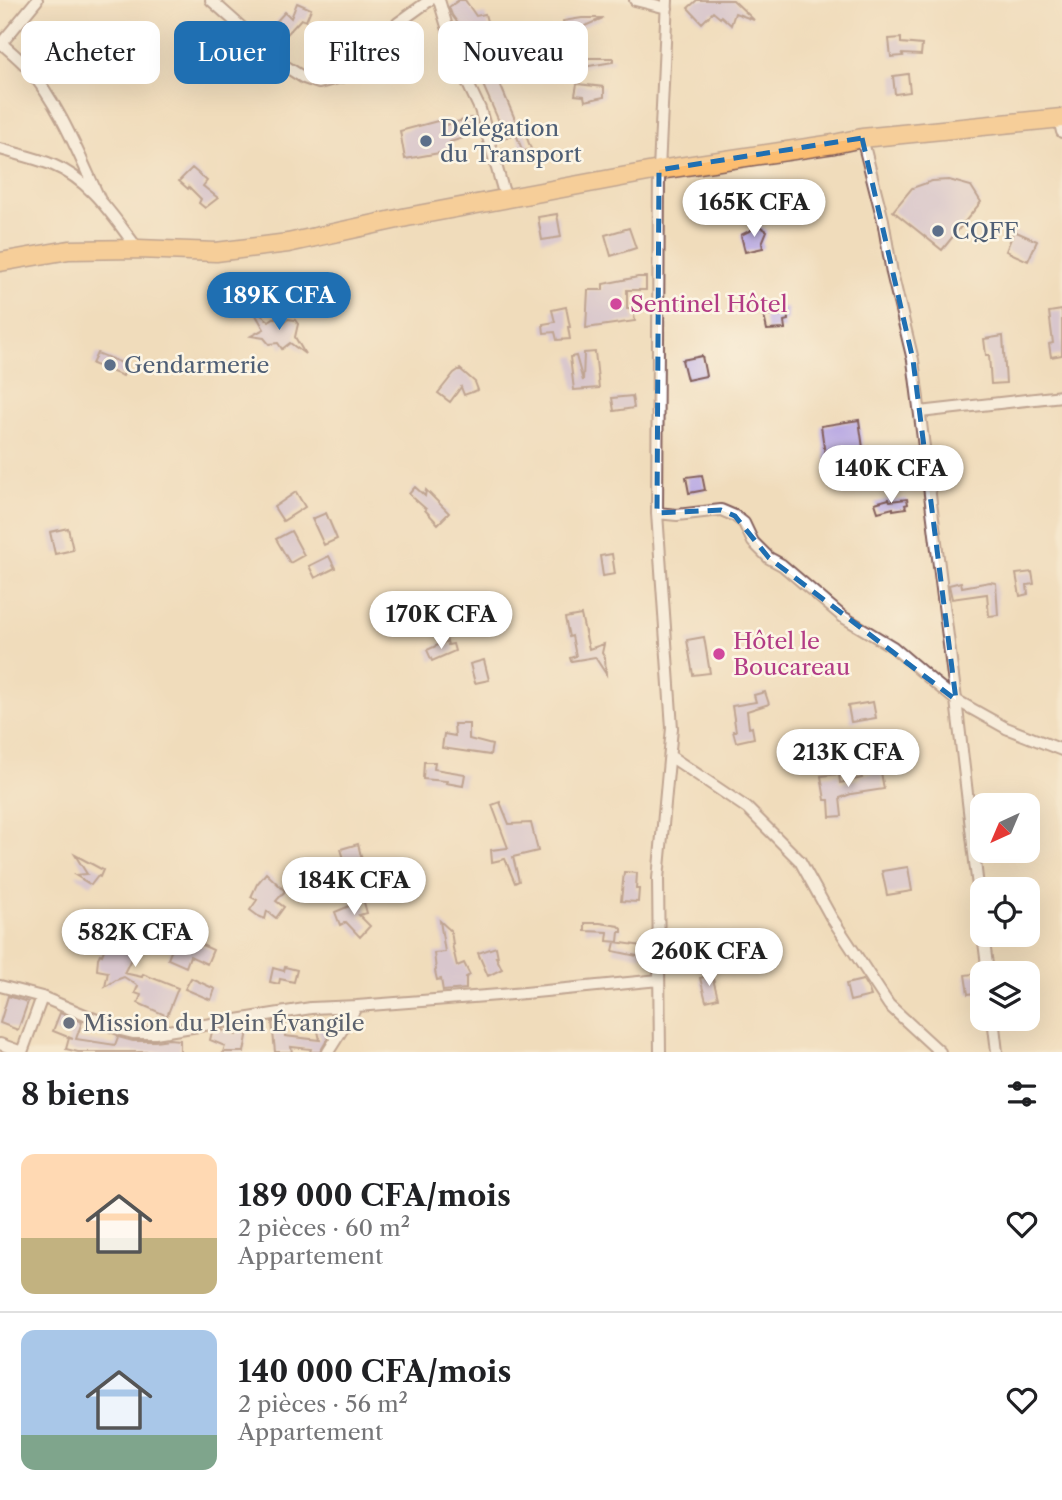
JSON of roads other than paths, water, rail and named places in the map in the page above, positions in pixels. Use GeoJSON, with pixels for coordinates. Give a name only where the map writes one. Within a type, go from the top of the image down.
{"type":"FeatureCollection","features":[{"type":"Feature","properties":{"kind":"main road"},"geometry":{"type":"LineString","coordinates":[[0,262],[69,250],[216,252],[288,243],[407,217],[659,170],[862,138],[1061,123]]}},
{"type":"Feature","properties":{"kind":"street"},"geometry":{"type":"LineString","coordinates":[[37,0],[0,44],[27,66],[49,96],[99,198]]}},
{"type":"Feature","properties":{"kind":"street"},"geometry":{"type":"LineString","coordinates":[[211,0],[285,66],[304,78],[319,83],[345,76],[358,68],[398,23],[430,0]]}},
{"type":"Feature","properties":{"kind":"street"},"geometry":{"type":"LineString","coordinates":[[439,0],[458,63],[480,109],[506,200]]}},
{"type":"Feature","properties":{"kind":"street"},"geometry":{"type":"LineString","coordinates":[[635,0],[667,4],[659,170],[657,513],[672,728],[659,879],[660,1052]]}},
{"type":"Feature","properties":{"kind":"street"},"geometry":{"type":"LineString","coordinates":[[862,138],[883,220],[892,273],[913,360],[977,877]]}},
{"type":"Feature","properties":{"kind":"street"},"geometry":{"type":"LineString","coordinates":[[0,149],[51,164],[80,180],[99,198],[138,249]]}},
{"type":"Feature","properties":{"kind":"street"},"geometry":{"type":"LineString","coordinates":[[920,412],[1062,396]]}},
{"type":"Feature","properties":{"kind":"street"},"geometry":{"type":"LineString","coordinates":[[657,513],[677,515],[721,510],[734,516],[744,523],[753,542],[769,558],[782,565],[843,617],[894,647],[957,699],[1006,728],[1062,750]]}},
{"type":"Feature","properties":{"kind":"street"},"geometry":{"type":"LineString","coordinates":[[670,756],[747,808],[800,861],[831,917],[889,1005],[940,1052]]}},
{"type":"Feature","properties":{"kind":"street"},"geometry":{"type":"LineString","coordinates":[[0,986],[42,997],[121,1030],[155,1033],[311,1008],[525,993],[659,980]]}},
{"type":"Feature","properties":{"kind":"street"},"geometry":{"type":"LineString","coordinates":[[0,1044],[22,1052],[42,997]]}},
{"type":"Feature","properties":{"kind":"street"},"geometry":{"type":"LineString","coordinates":[[328,1052],[356,1006]]}},
{"type":"Feature","properties":{"kind":"street"},"geometry":{"type":"LineString","coordinates":[[995,1031],[997,1052]]}},
{"type":"Feature","properties":{"kind":"place","name":"Délégation du Transport"},"geometry":{"type":"Point","coordinates":[426,141]}},
{"type":"Feature","properties":{"kind":"place","name":"CQFF"},"geometry":{"type":"Point","coordinates":[938,231]}},
{"type":"Feature","properties":{"kind":"place","name":"Sentinel Hôtel"},"geometry":{"type":"Point","coordinates":[616,304]}},
{"type":"Feature","properties":{"kind":"place","name":"Gendarmerie"},"geometry":{"type":"Point","coordinates":[110,365]}},
{"type":"Feature","properties":{"kind":"place","name":"Hôtel le Boucareau"},"geometry":{"type":"Point","coordinates":[719,654]}},
{"type":"Feature","properties":{"kind":"place","name":"Mission du Plein Évangile"},"geometry":{"type":"Point","coordinates":[69,1023]}}]}
